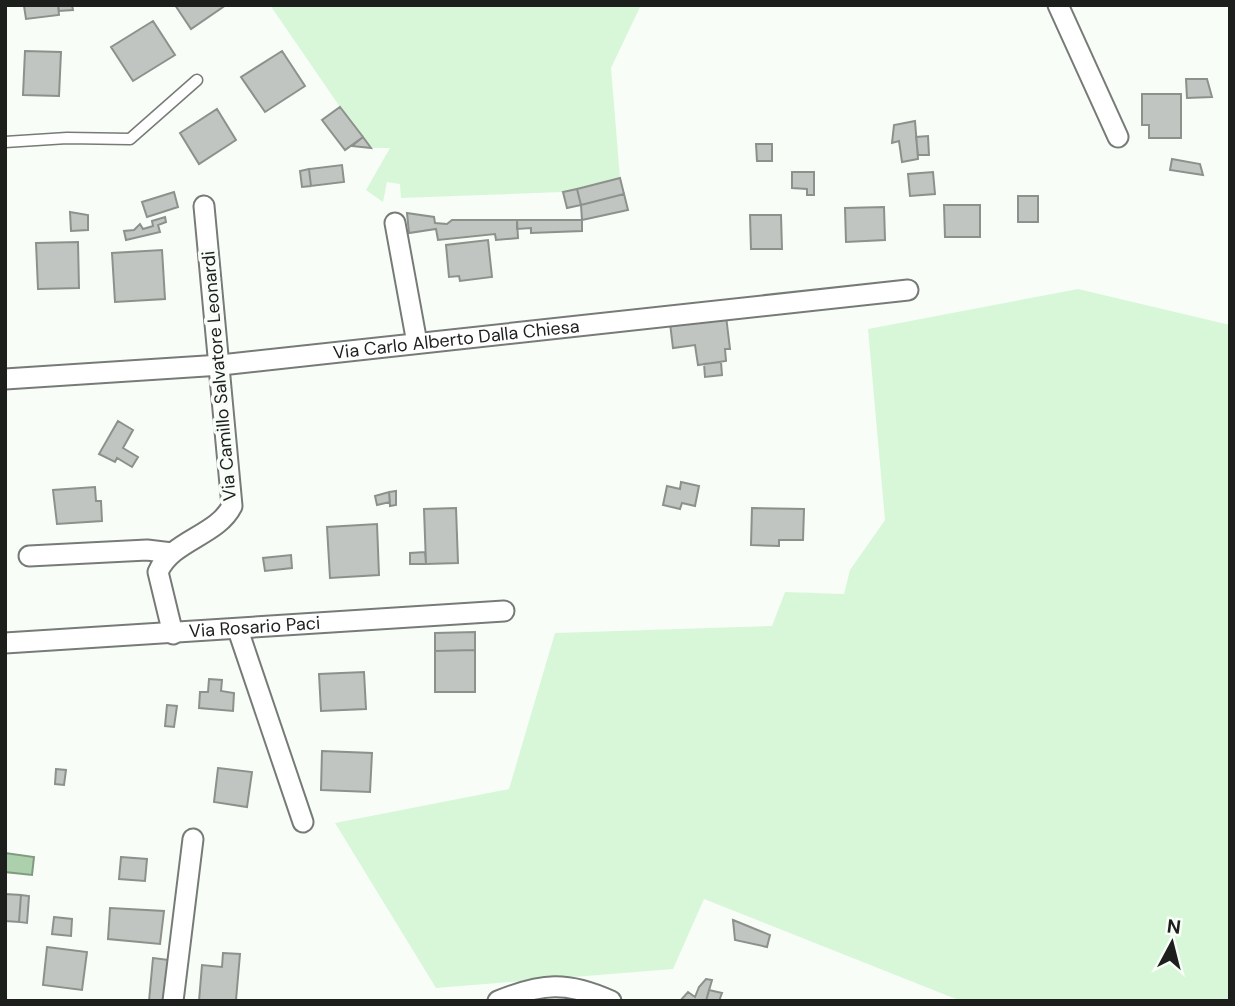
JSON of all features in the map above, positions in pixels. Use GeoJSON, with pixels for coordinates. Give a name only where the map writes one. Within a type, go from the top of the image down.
{"type":"FeatureCollection","features":[{"type":"Feature","properties":{"kind":"street"},"geometry":{"type":"LineString","coordinates":[[1058,5],[1118,137]]}},
{"type":"Feature","properties":{"kind":"street","name":"Via Camillo Salvatore Leonardi"},"geometry":{"type":"LineString","coordinates":[[172,553],[227,517],[232,506],[204,206]]}},
{"type":"Feature","properties":{"kind":"street"},"geometry":{"type":"LineString","coordinates":[[395,223],[417,343]]}},
{"type":"Feature","properties":{"kind":"street","name":"Via Carlo Alberto Dalla Chiesa"},"geometry":{"type":"LineString","coordinates":[[5,379],[220,365],[908,290]]}},
{"type":"Feature","properties":{"kind":"street"},"geometry":{"type":"LineString","coordinates":[[29,556],[148,550],[172,553]]}},
{"type":"Feature","properties":{"kind":"street"},"geometry":{"type":"LineString","coordinates":[[172,553],[162,562],[158,572],[173,634]]}},
{"type":"Feature","properties":{"kind":"street","name":"Via Rosario Paci"},"geometry":{"type":"LineString","coordinates":[[5,643],[504,611]]}},
{"type":"Feature","properties":{"kind":"street"},"geometry":{"type":"LineString","coordinates":[[238,630],[303,822]]}},
{"type":"Feature","properties":{"kind":"street"},"geometry":{"type":"LineString","coordinates":[[173,1001],[193,839]]}},
{"type":"Feature","properties":{"kind":"street"},"geometry":{"type":"LineString","coordinates":[[498,1001],[522,991],[568,985],[586,989],[611,1001]]}},
{"type":"Feature","properties":{"kind":"lane"},"geometry":{"type":"LineString","coordinates":[[5,142],[67,138],[130,139],[197,80]]}},
{"type":"Feature","properties":{"kind":"shaded area"},"geometry":{"type":"Polygon","coordinates":[[[270,5],[641,5],[611,68],[620,178],[563,192],[401,198],[400,184],[387,182],[383,202],[366,190],[390,148],[371,148],[270,5]]]}},
{"type":"Feature","properties":{"kind":"shaded area"},"geometry":{"type":"Polygon","coordinates":[[[1078,289],[1230,325],[1230,1001],[961,1001],[704,899],[673,969],[436,988],[335,823],[509,789],[555,633],[772,626],[785,592],[844,594],[850,570],[885,520],[868,329],[1078,289]]]}},
{"type":"Feature","properties":{"kind":"shaded area"},"geometry":{"type":"Polygon","coordinates":[[[5,853],[34,857],[32,875],[5,872],[5,853]]]}},
{"type":"Feature","properties":{"kind":"building"},"geometry":{"type":"Polygon","coordinates":[[[58,5],[72,5],[73,10],[59,11],[58,5]]]}},
{"type":"Feature","properties":{"kind":"building"},"geometry":{"type":"Polygon","coordinates":[[[58,5],[59,15],[26,19],[24,6],[58,5]]]}},
{"type":"Feature","properties":{"kind":"building"},"geometry":{"type":"Polygon","coordinates":[[[175,5],[226,5],[191,29],[175,5]]]}},
{"type":"Feature","properties":{"kind":"building"},"geometry":{"type":"Polygon","coordinates":[[[153,21],[175,55],[133,81],[111,47],[153,21]]]}},
{"type":"Feature","properties":{"kind":"building"},"geometry":{"type":"Polygon","coordinates":[[[25,51],[61,52],[59,96],[23,95],[25,51]]]}},
{"type":"Feature","properties":{"kind":"building"},"geometry":{"type":"Polygon","coordinates":[[[282,51],[305,86],[265,112],[241,77],[282,51]]]}},
{"type":"Feature","properties":{"kind":"building"},"geometry":{"type":"Polygon","coordinates":[[[1186,79],[1207,79],[1212,97],[1187,98],[1186,79]]]}},
{"type":"Feature","properties":{"kind":"building"},"geometry":{"type":"Polygon","coordinates":[[[1142,94],[1181,94],[1181,138],[1149,138],[1149,125],[1142,125],[1142,94]]]}},
{"type":"Feature","properties":{"kind":"building"},"geometry":{"type":"Polygon","coordinates":[[[340,107],[363,137],[345,150],[322,120],[340,107]]]}},
{"type":"Feature","properties":{"kind":"building"},"geometry":{"type":"Polygon","coordinates":[[[217,109],[236,140],[199,164],[180,133],[217,109]]]}},
{"type":"Feature","properties":{"kind":"building"},"geometry":{"type":"Polygon","coordinates":[[[915,121],[918,159],[902,162],[899,141],[892,143],[894,125],[915,121]]]}},
{"type":"Feature","properties":{"kind":"building"},"geometry":{"type":"Polygon","coordinates":[[[928,136],[929,155],[918,155],[916,137],[928,136]]]}},
{"type":"Feature","properties":{"kind":"building"},"geometry":{"type":"Polygon","coordinates":[[[363,137],[371,148],[352,146],[363,137]]]}},
{"type":"Feature","properties":{"kind":"building"},"geometry":{"type":"Polygon","coordinates":[[[756,144],[772,144],[772,161],[757,161],[756,144]]]}},
{"type":"Feature","properties":{"kind":"building"},"geometry":{"type":"Polygon","coordinates":[[[1172,159],[1200,164],[1203,175],[1170,170],[1172,159]]]}},
{"type":"Feature","properties":{"kind":"building"},"geometry":{"type":"Polygon","coordinates":[[[342,165],[344,182],[311,186],[309,169],[342,165]]]}},
{"type":"Feature","properties":{"kind":"building"},"geometry":{"type":"Polygon","coordinates":[[[309,169],[311,186],[302,187],[300,171],[309,169]]]}},
{"type":"Feature","properties":{"kind":"building"},"geometry":{"type":"Polygon","coordinates":[[[792,172],[814,172],[814,195],[807,195],[807,189],[792,188],[792,172]]]}},
{"type":"Feature","properties":{"kind":"building"},"geometry":{"type":"Polygon","coordinates":[[[933,172],[935,194],[910,196],[908,174],[933,172]]]}},
{"type":"Feature","properties":{"kind":"building"},"geometry":{"type":"Polygon","coordinates":[[[620,178],[624,194],[581,205],[577,189],[620,178]]]}},
{"type":"Feature","properties":{"kind":"building"},"geometry":{"type":"Polygon","coordinates":[[[577,189],[581,205],[567,208],[563,192],[577,189]]]}},
{"type":"Feature","properties":{"kind":"building"},"geometry":{"type":"Polygon","coordinates":[[[174,192],[178,207],[147,217],[142,202],[174,192]]]}},
{"type":"Feature","properties":{"kind":"building"},"geometry":{"type":"Polygon","coordinates":[[[624,194],[628,210],[582,220],[581,205],[624,194]]]}},
{"type":"Feature","properties":{"kind":"building"},"geometry":{"type":"Polygon","coordinates":[[[1018,196],[1038,196],[1038,222],[1018,222],[1018,196]]]}},
{"type":"Feature","properties":{"kind":"building"},"geometry":{"type":"Polygon","coordinates":[[[944,205],[980,205],[980,237],[945,237],[944,205]]]}},
{"type":"Feature","properties":{"kind":"building"},"geometry":{"type":"Polygon","coordinates":[[[884,207],[885,240],[846,242],[845,208],[884,207]]]}},
{"type":"Feature","properties":{"kind":"building"},"geometry":{"type":"Polygon","coordinates":[[[70,212],[88,215],[88,230],[71,231],[70,212]]]}},
{"type":"Feature","properties":{"kind":"building"},"geometry":{"type":"Polygon","coordinates":[[[407,213],[434,217],[435,223],[447,224],[452,220],[517,220],[518,238],[496,240],[495,234],[438,240],[436,229],[409,233],[407,213]]]}},
{"type":"Feature","properties":{"kind":"building"},"geometry":{"type":"Polygon","coordinates":[[[750,215],[781,215],[782,249],[751,249],[750,215]]]}},
{"type":"Feature","properties":{"kind":"building"},"geometry":{"type":"Polygon","coordinates":[[[165,217],[166,222],[158,225],[160,232],[126,240],[124,231],[134,230],[140,224],[143,229],[153,226],[152,221],[165,217]]]}},
{"type":"Feature","properties":{"kind":"building"},"geometry":{"type":"Polygon","coordinates":[[[517,220],[582,220],[582,231],[531,233],[531,228],[517,229],[517,220]]]}},
{"type":"Feature","properties":{"kind":"building"},"geometry":{"type":"Polygon","coordinates":[[[488,240],[492,277],[460,281],[459,276],[449,277],[446,245],[488,240]]]}},
{"type":"Feature","properties":{"kind":"building"},"geometry":{"type":"Polygon","coordinates":[[[78,242],[79,288],[38,289],[36,243],[78,242]]]}},
{"type":"Feature","properties":{"kind":"building"},"geometry":{"type":"Polygon","coordinates":[[[162,250],[165,299],[115,302],[112,253],[162,250]]]}},
{"type":"Feature","properties":{"kind":"building"},"geometry":{"type":"Polygon","coordinates":[[[726,316],[730,349],[725,349],[726,361],[698,365],[695,345],[673,348],[670,323],[726,316]]]}},
{"type":"Feature","properties":{"kind":"building"},"geometry":{"type":"Polygon","coordinates":[[[721,362],[722,375],[705,377],[704,364],[721,362]]]}},
{"type":"Feature","properties":{"kind":"building"},"geometry":{"type":"Polygon","coordinates":[[[118,421],[133,430],[123,448],[138,457],[132,467],[117,458],[115,462],[99,454],[118,421]]]}},
{"type":"Feature","properties":{"kind":"building"},"geometry":{"type":"Polygon","coordinates":[[[681,482],[699,486],[695,506],[682,503],[680,509],[663,505],[667,486],[680,489],[681,482]]]}},
{"type":"Feature","properties":{"kind":"building"},"geometry":{"type":"Polygon","coordinates":[[[95,487],[96,501],[101,501],[102,521],[57,524],[53,490],[95,487]]]}},
{"type":"Feature","properties":{"kind":"building"},"geometry":{"type":"Polygon","coordinates":[[[396,491],[396,505],[390,506],[389,492],[396,491]]]}},
{"type":"Feature","properties":{"kind":"building"},"geometry":{"type":"Polygon","coordinates":[[[389,492],[390,502],[377,505],[375,496],[389,492]]]}},
{"type":"Feature","properties":{"kind":"building"},"geometry":{"type":"Polygon","coordinates":[[[456,508],[458,563],[426,564],[424,509],[456,508]]]}},
{"type":"Feature","properties":{"kind":"building"},"geometry":{"type":"Polygon","coordinates":[[[752,508],[804,509],[803,540],[779,540],[779,546],[751,545],[752,508]]]}},
{"type":"Feature","properties":{"kind":"building"},"geometry":{"type":"Polygon","coordinates":[[[377,524],[379,575],[330,578],[327,527],[377,524]]]}},
{"type":"Feature","properties":{"kind":"building"},"geometry":{"type":"Polygon","coordinates":[[[425,552],[426,564],[410,564],[410,553],[425,552]]]}},
{"type":"Feature","properties":{"kind":"building"},"geometry":{"type":"Polygon","coordinates":[[[291,555],[292,568],[265,571],[263,558],[291,555]]]}},
{"type":"Feature","properties":{"kind":"building"},"geometry":{"type":"Polygon","coordinates":[[[475,632],[475,650],[435,651],[435,633],[475,632]]]}},
{"type":"Feature","properties":{"kind":"building"},"geometry":{"type":"Polygon","coordinates":[[[475,650],[475,692],[435,692],[435,651],[475,650]]]}},
{"type":"Feature","properties":{"kind":"building"},"geometry":{"type":"Polygon","coordinates":[[[364,672],[366,709],[321,711],[319,674],[364,672]]]}},
{"type":"Feature","properties":{"kind":"building"},"geometry":{"type":"Polygon","coordinates":[[[209,679],[222,680],[221,691],[234,693],[233,711],[199,708],[200,692],[208,692],[209,679]]]}},
{"type":"Feature","properties":{"kind":"building"},"geometry":{"type":"Polygon","coordinates":[[[167,705],[177,706],[174,727],[165,726],[167,705]]]}},
{"type":"Feature","properties":{"kind":"building"},"geometry":{"type":"Polygon","coordinates":[[[322,751],[372,753],[370,792],[321,790],[322,751]]]}},
{"type":"Feature","properties":{"kind":"building"},"geometry":{"type":"Polygon","coordinates":[[[218,768],[252,772],[247,807],[214,802],[218,768]]]}},
{"type":"Feature","properties":{"kind":"building"},"geometry":{"type":"Polygon","coordinates":[[[56,769],[66,770],[64,785],[55,784],[56,769]]]}},
{"type":"Feature","properties":{"kind":"building"},"geometry":{"type":"Polygon","coordinates":[[[121,857],[147,859],[145,881],[119,879],[121,857]]]}},
{"type":"Feature","properties":{"kind":"building"},"geometry":{"type":"Polygon","coordinates":[[[5,894],[21,895],[19,922],[5,921],[5,894]]]}},
{"type":"Feature","properties":{"kind":"building"},"geometry":{"type":"Polygon","coordinates":[[[21,895],[29,896],[27,923],[19,922],[21,895]]]}},
{"type":"Feature","properties":{"kind":"building"},"geometry":{"type":"Polygon","coordinates":[[[110,908],[164,911],[160,944],[108,939],[110,908]]]}},
{"type":"Feature","properties":{"kind":"building"},"geometry":{"type":"Polygon","coordinates":[[[54,917],[72,919],[71,936],[52,934],[54,917]]]}},
{"type":"Feature","properties":{"kind":"building"},"geometry":{"type":"Polygon","coordinates":[[[733,920],[770,935],[767,947],[735,940],[733,920]]]}},
{"type":"Feature","properties":{"kind":"building"},"geometry":{"type":"Polygon","coordinates":[[[47,947],[87,952],[82,990],[43,985],[47,947]]]}},
{"type":"Feature","properties":{"kind":"building"},"geometry":{"type":"Polygon","coordinates":[[[223,953],[240,954],[236,1000],[199,1001],[202,965],[222,967],[223,953]]]}},
{"type":"Feature","properties":{"kind":"building"},"geometry":{"type":"Polygon","coordinates":[[[153,958],[169,960],[164,1001],[149,1001],[153,958]]]}},
{"type":"Feature","properties":{"kind":"building"},"geometry":{"type":"Polygon","coordinates":[[[706,979],[712,980],[706,1001],[680,1001],[688,992],[695,997],[706,979]]]}},
{"type":"Feature","properties":{"kind":"building"},"geometry":{"type":"Polygon","coordinates":[[[709,990],[722,993],[719,1001],[706,1001],[709,990]]]}}]}
